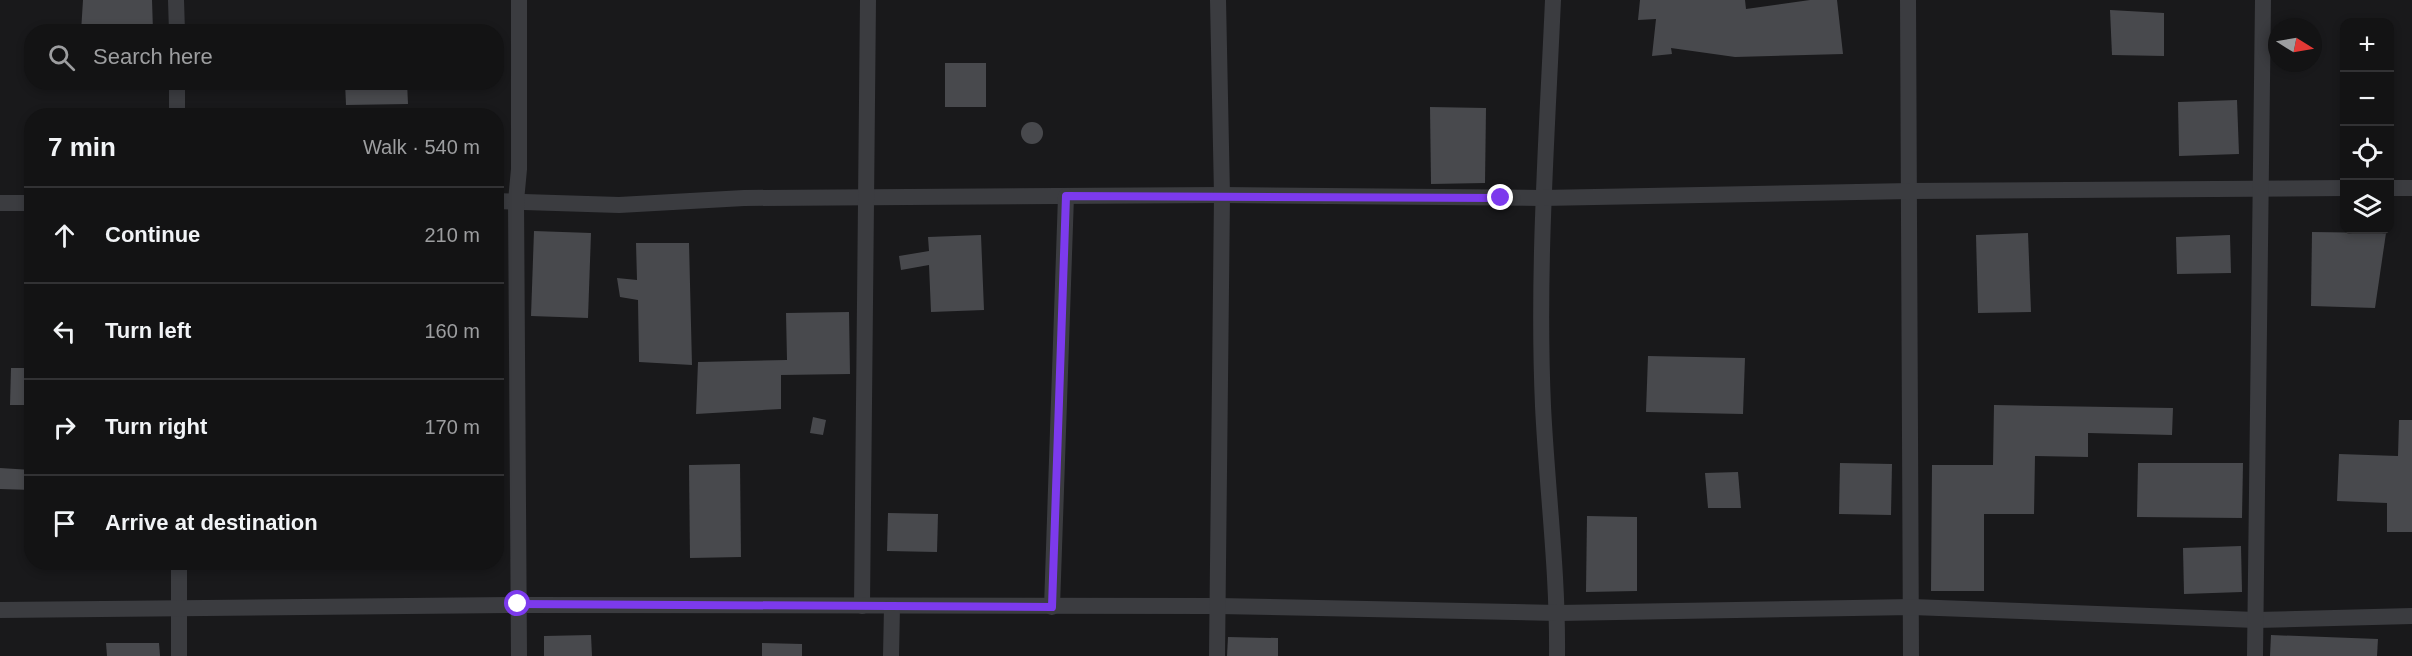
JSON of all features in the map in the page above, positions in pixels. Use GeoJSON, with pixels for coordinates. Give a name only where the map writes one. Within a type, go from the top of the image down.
{"type":"FeatureCollection","features":[{"type":"Feature","properties":{"kind":"street"},"geometry":{"type":"LineString","coordinates":[[176,0],[177,24]]}},
{"type":"Feature","properties":{"kind":"street"},"geometry":{"type":"LineString","coordinates":[[519,0],[519,169],[516,201],[519,656]]}},
{"type":"Feature","properties":{"kind":"street"},"geometry":{"type":"LineString","coordinates":[[862,606],[868,0]]}},
{"type":"Feature","properties":{"kind":"street"},"geometry":{"type":"LineString","coordinates":[[1218,0],[1222,195],[1218,656]]}},
{"type":"Feature","properties":{"kind":"street"},"geometry":{"type":"LineString","coordinates":[[1553,0],[1542,198],[1543,405],[1558,613],[1557,656]]}},
{"type":"Feature","properties":{"kind":"street"},"geometry":{"type":"LineString","coordinates":[[1908,0],[1911,656]]}},
{"type":"Feature","properties":{"kind":"street"},"geometry":{"type":"LineString","coordinates":[[2255,656],[2264,0]]}},
{"type":"Feature","properties":{"kind":"street"},"geometry":{"type":"LineString","coordinates":[[177,90],[177,108]]}},
{"type":"Feature","properties":{"kind":"street"},"geometry":{"type":"LineString","coordinates":[[504,201],[619,205],[744,198],[1222,195],[1542,198],[1910,191],[2340,188]]}},
{"type":"Feature","properties":{"kind":"street"},"geometry":{"type":"LineString","coordinates":[[2394,188],[2412,188]]}},
{"type":"Feature","properties":{"kind":"street"},"geometry":{"type":"LineString","coordinates":[[1052,607],[1066,196]]}},
{"type":"Feature","properties":{"kind":"street"},"geometry":{"type":"LineString","coordinates":[[0,203],[24,202]]}},
{"type":"Feature","properties":{"kind":"street"},"geometry":{"type":"LineString","coordinates":[[179,570],[179,656]]}},
{"type":"Feature","properties":{"kind":"street"},"geometry":{"type":"LineString","coordinates":[[0,610],[179,610],[518,604],[892,607],[1218,606],[1558,613],[1912,607],[2256,620],[2412,616]]}},
{"type":"Feature","properties":{"kind":"street"},"geometry":{"type":"LineString","coordinates":[[891,656],[892,607]]}},
{"type":"Feature","properties":{"kind":"building"},"geometry":{"type":"Polygon","coordinates":[[[83,0],[152,0],[153,24],[82,24],[83,0]]]}},
{"type":"Feature","properties":{"kind":"building"},"geometry":{"type":"Polygon","coordinates":[[[1640,0],[1745,0],[1746,9],[1810,0],[1837,0],[1843,54],[1735,57],[1671,48],[1672,54],[1652,56],[1656,19],[1638,20],[1640,0]]]}},
{"type":"Feature","properties":{"kind":"building"},"geometry":{"type":"Polygon","coordinates":[[[2110,10],[2164,13],[2164,56],[2112,55],[2110,10]]]}},
{"type":"Feature","properties":{"kind":"building"},"geometry":{"type":"Polygon","coordinates":[[[945,63],[986,63],[986,107],[945,107],[945,63]]]}},
{"type":"Feature","properties":{"kind":"building"},"geometry":{"type":"Polygon","coordinates":[[[345,90],[407,90],[408,104],[346,105],[345,90]]]}},
{"type":"Feature","properties":{"kind":"building"},"geometry":{"type":"Polygon","coordinates":[[[2237,100],[2239,154],[2179,156],[2178,102],[2237,100]]]}},
{"type":"Feature","properties":{"kind":"building"},"geometry":{"type":"Polygon","coordinates":[[[1430,107],[1486,108],[1485,183],[1431,184],[1430,107]]]}},
{"type":"Feature","properties":{"kind":"building"},"geometry":{"type":"Polygon","coordinates":[[[1032,122],[1040,125],[1043,133],[1040,141],[1032,144],[1024,141],[1021,133],[1024,125],[1032,122]]]}},
{"type":"Feature","properties":{"kind":"building"},"geometry":{"type":"Polygon","coordinates":[[[534,231],[591,233],[588,318],[531,316],[534,231]]]}},
{"type":"Feature","properties":{"kind":"building"},"geometry":{"type":"Polygon","coordinates":[[[2312,232],[2386,234],[2375,308],[2311,306],[2312,232]]]}},
{"type":"Feature","properties":{"kind":"building"},"geometry":{"type":"Polygon","coordinates":[[[2028,233],[2031,312],[1978,313],[1976,235],[2028,233]]]}},
{"type":"Feature","properties":{"kind":"building"},"geometry":{"type":"Polygon","coordinates":[[[981,235],[984,310],[931,312],[929,265],[901,270],[899,256],[929,251],[928,237],[981,235]]]}},
{"type":"Feature","properties":{"kind":"building"},"geometry":{"type":"Polygon","coordinates":[[[2230,235],[2231,273],[2177,274],[2176,237],[2230,235]]]}},
{"type":"Feature","properties":{"kind":"building"},"geometry":{"type":"Polygon","coordinates":[[[636,243],[689,243],[692,365],[639,362],[638,300],[620,297],[617,278],[637,280],[636,243]]]}},
{"type":"Feature","properties":{"kind":"building"},"geometry":{"type":"Polygon","coordinates":[[[849,312],[850,374],[781,375],[781,409],[696,414],[698,362],[787,360],[786,313],[849,312]]]}},
{"type":"Feature","properties":{"kind":"building"},"geometry":{"type":"Polygon","coordinates":[[[1648,356],[1745,358],[1743,414],[1646,412],[1648,356]]]}},
{"type":"Feature","properties":{"kind":"building"},"geometry":{"type":"Polygon","coordinates":[[[11,368],[24,368],[24,405],[10,405],[11,368]]]}},
{"type":"Feature","properties":{"kind":"building"},"geometry":{"type":"Polygon","coordinates":[[[1994,405],[2173,408],[2172,435],[2088,433],[2088,457],[2035,456],[2034,514],[1984,514],[1984,591],[1931,591],[1932,465],[1993,465],[1994,405]]]}},
{"type":"Feature","properties":{"kind":"building"},"geometry":{"type":"Polygon","coordinates":[[[813,417],[826,420],[823,435],[810,433],[813,417]]]}},
{"type":"Feature","properties":{"kind":"building"},"geometry":{"type":"Polygon","coordinates":[[[2399,420],[2412,420],[2412,532],[2387,532],[2387,503],[2337,501],[2339,454],[2398,456],[2399,420]]]}},
{"type":"Feature","properties":{"kind":"building"},"geometry":{"type":"Polygon","coordinates":[[[1840,463],[1892,464],[1891,515],[1839,514],[1840,463]]]}},
{"type":"Feature","properties":{"kind":"building"},"geometry":{"type":"Polygon","coordinates":[[[2138,463],[2243,463],[2242,518],[2137,517],[2138,463]]]}},
{"type":"Feature","properties":{"kind":"building"},"geometry":{"type":"Polygon","coordinates":[[[740,464],[741,557],[690,558],[689,465],[740,464]]]}},
{"type":"Feature","properties":{"kind":"building"},"geometry":{"type":"Polygon","coordinates":[[[0,468],[24,470],[24,490],[0,489],[0,468]]]}},
{"type":"Feature","properties":{"kind":"building"},"geometry":{"type":"Polygon","coordinates":[[[1738,472],[1741,508],[1708,508],[1705,473],[1738,472]]]}},
{"type":"Feature","properties":{"kind":"building"},"geometry":{"type":"Polygon","coordinates":[[[888,513],[938,514],[937,552],[887,551],[888,513]]]}},
{"type":"Feature","properties":{"kind":"building"},"geometry":{"type":"Polygon","coordinates":[[[1587,516],[1637,517],[1637,591],[1586,592],[1587,516]]]}},
{"type":"Feature","properties":{"kind":"building"},"geometry":{"type":"Polygon","coordinates":[[[2241,546],[2242,592],[2184,594],[2183,548],[2241,546]]]}},
{"type":"Feature","properties":{"kind":"building"},"geometry":{"type":"Polygon","coordinates":[[[591,635],[592,656],[544,656],[544,636],[591,635]]]}},
{"type":"Feature","properties":{"kind":"building"},"geometry":{"type":"Polygon","coordinates":[[[2271,635],[2378,639],[2377,656],[2270,656],[2271,635]]]}},
{"type":"Feature","properties":{"kind":"building"},"geometry":{"type":"Polygon","coordinates":[[[1228,637],[1278,638],[1278,656],[1227,656],[1228,637]]]}},
{"type":"Feature","properties":{"kind":"building"},"geometry":{"type":"Polygon","coordinates":[[[106,643],[159,643],[160,656],[107,656],[106,643]]]}},
{"type":"Feature","properties":{"kind":"building"},"geometry":{"type":"Polygon","coordinates":[[[762,643],[802,644],[802,656],[762,656],[762,643]]]}},
{"type":"Feature","properties":{"kind":"route"},"geometry":{"type":"LineString","coordinates":[[518,604],[1052,607],[1061,407],[1066,196],[1501,198]]}}]}
